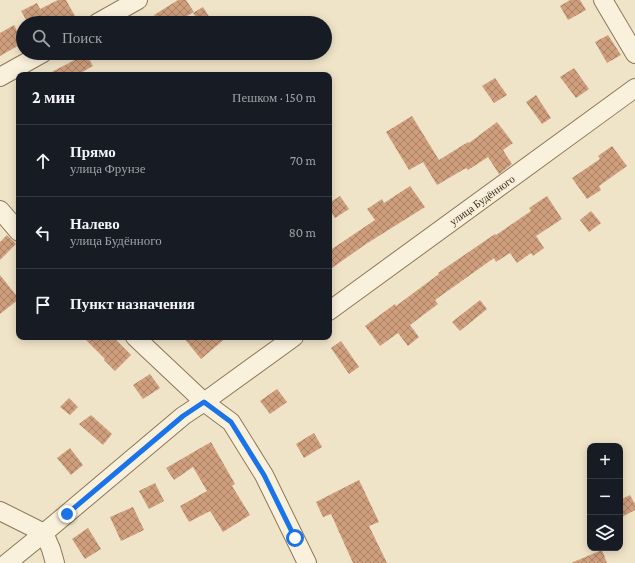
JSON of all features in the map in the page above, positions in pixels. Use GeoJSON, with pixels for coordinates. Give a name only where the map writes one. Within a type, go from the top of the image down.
{"type":"FeatureCollection","features":[{"type":"Feature","properties":{"kind":"street"},"geometry":{"type":"LineString","coordinates":[[109,16],[138,0]]}},
{"type":"Feature","properties":{"kind":"street"},"geometry":{"type":"LineString","coordinates":[[603,0],[635,54]]}},
{"type":"Feature","properties":{"kind":"street"},"geometry":{"type":"LineString","coordinates":[[0,77],[30,60]]}},
{"type":"Feature","properties":{"kind":"street","name":"улица Будённого"},"geometry":{"type":"LineString","coordinates":[[332,309],[635,88]]}},
{"type":"Feature","properties":{"kind":"street"},"geometry":{"type":"LineString","coordinates":[[0,210],[16,229]]}},
{"type":"Feature","properties":{"kind":"street"},"geometry":{"type":"LineString","coordinates":[[138,340],[204,402],[231,422],[264,475],[307,563]]}},
{"type":"Feature","properties":{"kind":"street"},"geometry":{"type":"LineString","coordinates":[[7,563],[183,416],[290,340]]}},
{"type":"Feature","properties":{"kind":"street"},"geometry":{"type":"LineString","coordinates":[[0,511],[44,533],[55,563]]}},
{"type":"Feature","properties":{"kind":"building"},"geometry":{"type":"Polygon","coordinates":[[[58,0],[66,0],[75,16],[24,16],[21,11],[37,3],[40,9],[58,0]]]}},
{"type":"Feature","properties":{"kind":"building"},"geometry":{"type":"Polygon","coordinates":[[[178,0],[186,0],[194,12],[187,16],[154,15],[178,0]]]}},
{"type":"Feature","properties":{"kind":"building"},"geometry":{"type":"Polygon","coordinates":[[[570,0],[580,0],[586,10],[568,20],[560,6],[570,0]]]}},
{"type":"Feature","properties":{"kind":"building"},"geometry":{"type":"Polygon","coordinates":[[[203,7],[209,16],[195,16],[193,13],[203,7]]]}},
{"type":"Feature","properties":{"kind":"building"},"geometry":{"type":"Polygon","coordinates":[[[14,25],[16,29],[16,47],[0,56],[0,33],[14,25]]]}},
{"type":"Feature","properties":{"kind":"building"},"geometry":{"type":"Polygon","coordinates":[[[608,35],[621,55],[607,63],[595,42],[608,35]]]}},
{"type":"Feature","properties":{"kind":"building"},"geometry":{"type":"Polygon","coordinates":[[[75,60],[90,60],[93,66],[82,72],[52,72],[75,60]]]}},
{"type":"Feature","properties":{"kind":"building"},"geometry":{"type":"Polygon","coordinates":[[[574,68],[589,89],[576,98],[560,77],[574,68]]]}},
{"type":"Feature","properties":{"kind":"building"},"geometry":{"type":"Polygon","coordinates":[[[495,78],[507,95],[494,103],[482,86],[495,78]]]}},
{"type":"Feature","properties":{"kind":"building"},"geometry":{"type":"Polygon","coordinates":[[[536,95],[551,118],[542,124],[526,102],[536,95]]]}},
{"type":"Feature","properties":{"kind":"building"},"geometry":{"type":"Polygon","coordinates":[[[412,116],[439,160],[468,142],[469,143],[497,122],[513,143],[503,150],[512,164],[499,174],[488,157],[468,170],[466,168],[437,185],[423,162],[409,170],[386,132],[412,116]]]}},
{"type":"Feature","properties":{"kind":"building"},"geometry":{"type":"Polygon","coordinates":[[[612,146],[627,166],[599,186],[601,190],[587,199],[572,178],[600,159],[598,156],[612,146]]]}},
{"type":"Feature","properties":{"kind":"building"},"geometry":{"type":"Polygon","coordinates":[[[410,186],[425,207],[366,244],[332,268],[332,249],[375,220],[367,209],[382,199],[384,203],[410,186]]]}},
{"type":"Feature","properties":{"kind":"building"},"geometry":{"type":"Polygon","coordinates":[[[340,196],[349,209],[335,218],[332,214],[332,201],[340,196]]]}},
{"type":"Feature","properties":{"kind":"building"},"geometry":{"type":"Polygon","coordinates":[[[547,196],[562,219],[536,236],[544,248],[533,256],[531,253],[517,263],[510,253],[496,262],[494,258],[435,300],[438,304],[410,325],[419,337],[408,346],[398,333],[380,346],[365,326],[395,304],[396,306],[439,274],[438,273],[531,211],[529,208],[547,196]]]}},
{"type":"Feature","properties":{"kind":"building"},"geometry":{"type":"Polygon","coordinates":[[[591,211],[601,223],[589,232],[580,220],[591,211]]]}},
{"type":"Feature","properties":{"kind":"building"},"geometry":{"type":"Polygon","coordinates":[[[7,235],[16,244],[0,260],[0,242],[7,235]]]}},
{"type":"Feature","properties":{"kind":"building"},"geometry":{"type":"Polygon","coordinates":[[[0,275],[16,295],[16,301],[0,314],[0,275]]]}},
{"type":"Feature","properties":{"kind":"building"},"geometry":{"type":"Polygon","coordinates":[[[480,300],[487,309],[460,331],[452,322],[480,300]]]}},
{"type":"Feature","properties":{"kind":"building"},"geometry":{"type":"Polygon","coordinates":[[[86,340],[116,340],[131,355],[115,371],[104,360],[105,359],[86,340]]]}},
{"type":"Feature","properties":{"kind":"building"},"geometry":{"type":"Polygon","coordinates":[[[185,340],[223,340],[201,359],[185,340]]]}},
{"type":"Feature","properties":{"kind":"building"},"geometry":{"type":"Polygon","coordinates":[[[341,341],[359,367],[349,374],[331,348],[341,341]]]}},
{"type":"Feature","properties":{"kind":"building"},"geometry":{"type":"Polygon","coordinates":[[[150,374],[160,388],[143,399],[133,385],[150,374]]]}},
{"type":"Feature","properties":{"kind":"building"},"geometry":{"type":"Polygon","coordinates":[[[277,389],[287,402],[270,414],[260,401],[277,389]]]}},
{"type":"Feature","properties":{"kind":"building"},"geometry":{"type":"Polygon","coordinates":[[[69,398],[78,407],[70,415],[60,407],[69,398]]]}},
{"type":"Feature","properties":{"kind":"building"},"geometry":{"type":"Polygon","coordinates":[[[91,415],[112,434],[103,445],[79,424],[91,415]]]}},
{"type":"Feature","properties":{"kind":"building"},"geometry":{"type":"Polygon","coordinates":[[[314,433],[322,447],[304,458],[296,444],[314,433]]]}},
{"type":"Feature","properties":{"kind":"building"},"geometry":{"type":"Polygon","coordinates":[[[211,442],[235,484],[232,486],[250,515],[223,532],[210,511],[189,522],[180,506],[207,491],[193,467],[174,480],[166,468],[211,442]]]}},
{"type":"Feature","properties":{"kind":"building"},"geometry":{"type":"Polygon","coordinates":[[[70,448],[83,465],[71,475],[57,458],[70,448]]]}},
{"type":"Feature","properties":{"kind":"building"},"geometry":{"type":"Polygon","coordinates":[[[359,480],[379,522],[369,526],[387,563],[353,563],[331,514],[323,517],[316,502],[359,480]]]}},
{"type":"Feature","properties":{"kind":"building"},"geometry":{"type":"Polygon","coordinates":[[[155,483],[164,501],[149,509],[139,491],[155,483]]]}},
{"type":"Feature","properties":{"kind":"building"},"geometry":{"type":"Polygon","coordinates":[[[630,495],[635,504],[635,510],[623,516],[623,515],[623,498],[630,495]]]}},
{"type":"Feature","properties":{"kind":"building"},"geometry":{"type":"Polygon","coordinates":[[[133,507],[144,530],[121,541],[110,517],[133,507]]]}},
{"type":"Feature","properties":{"kind":"building"},"geometry":{"type":"Polygon","coordinates":[[[88,528],[101,549],[85,559],[72,539],[88,528]]]}},
{"type":"Feature","properties":{"kind":"building"},"geometry":{"type":"Polygon","coordinates":[[[602,551],[607,563],[571,563],[602,551]]]}},
{"type":"Feature","properties":{"kind":"route"},"geometry":{"type":"LineString","coordinates":[[67,514],[183,416],[204,402],[231,422],[264,475],[295,538]]}}]}
